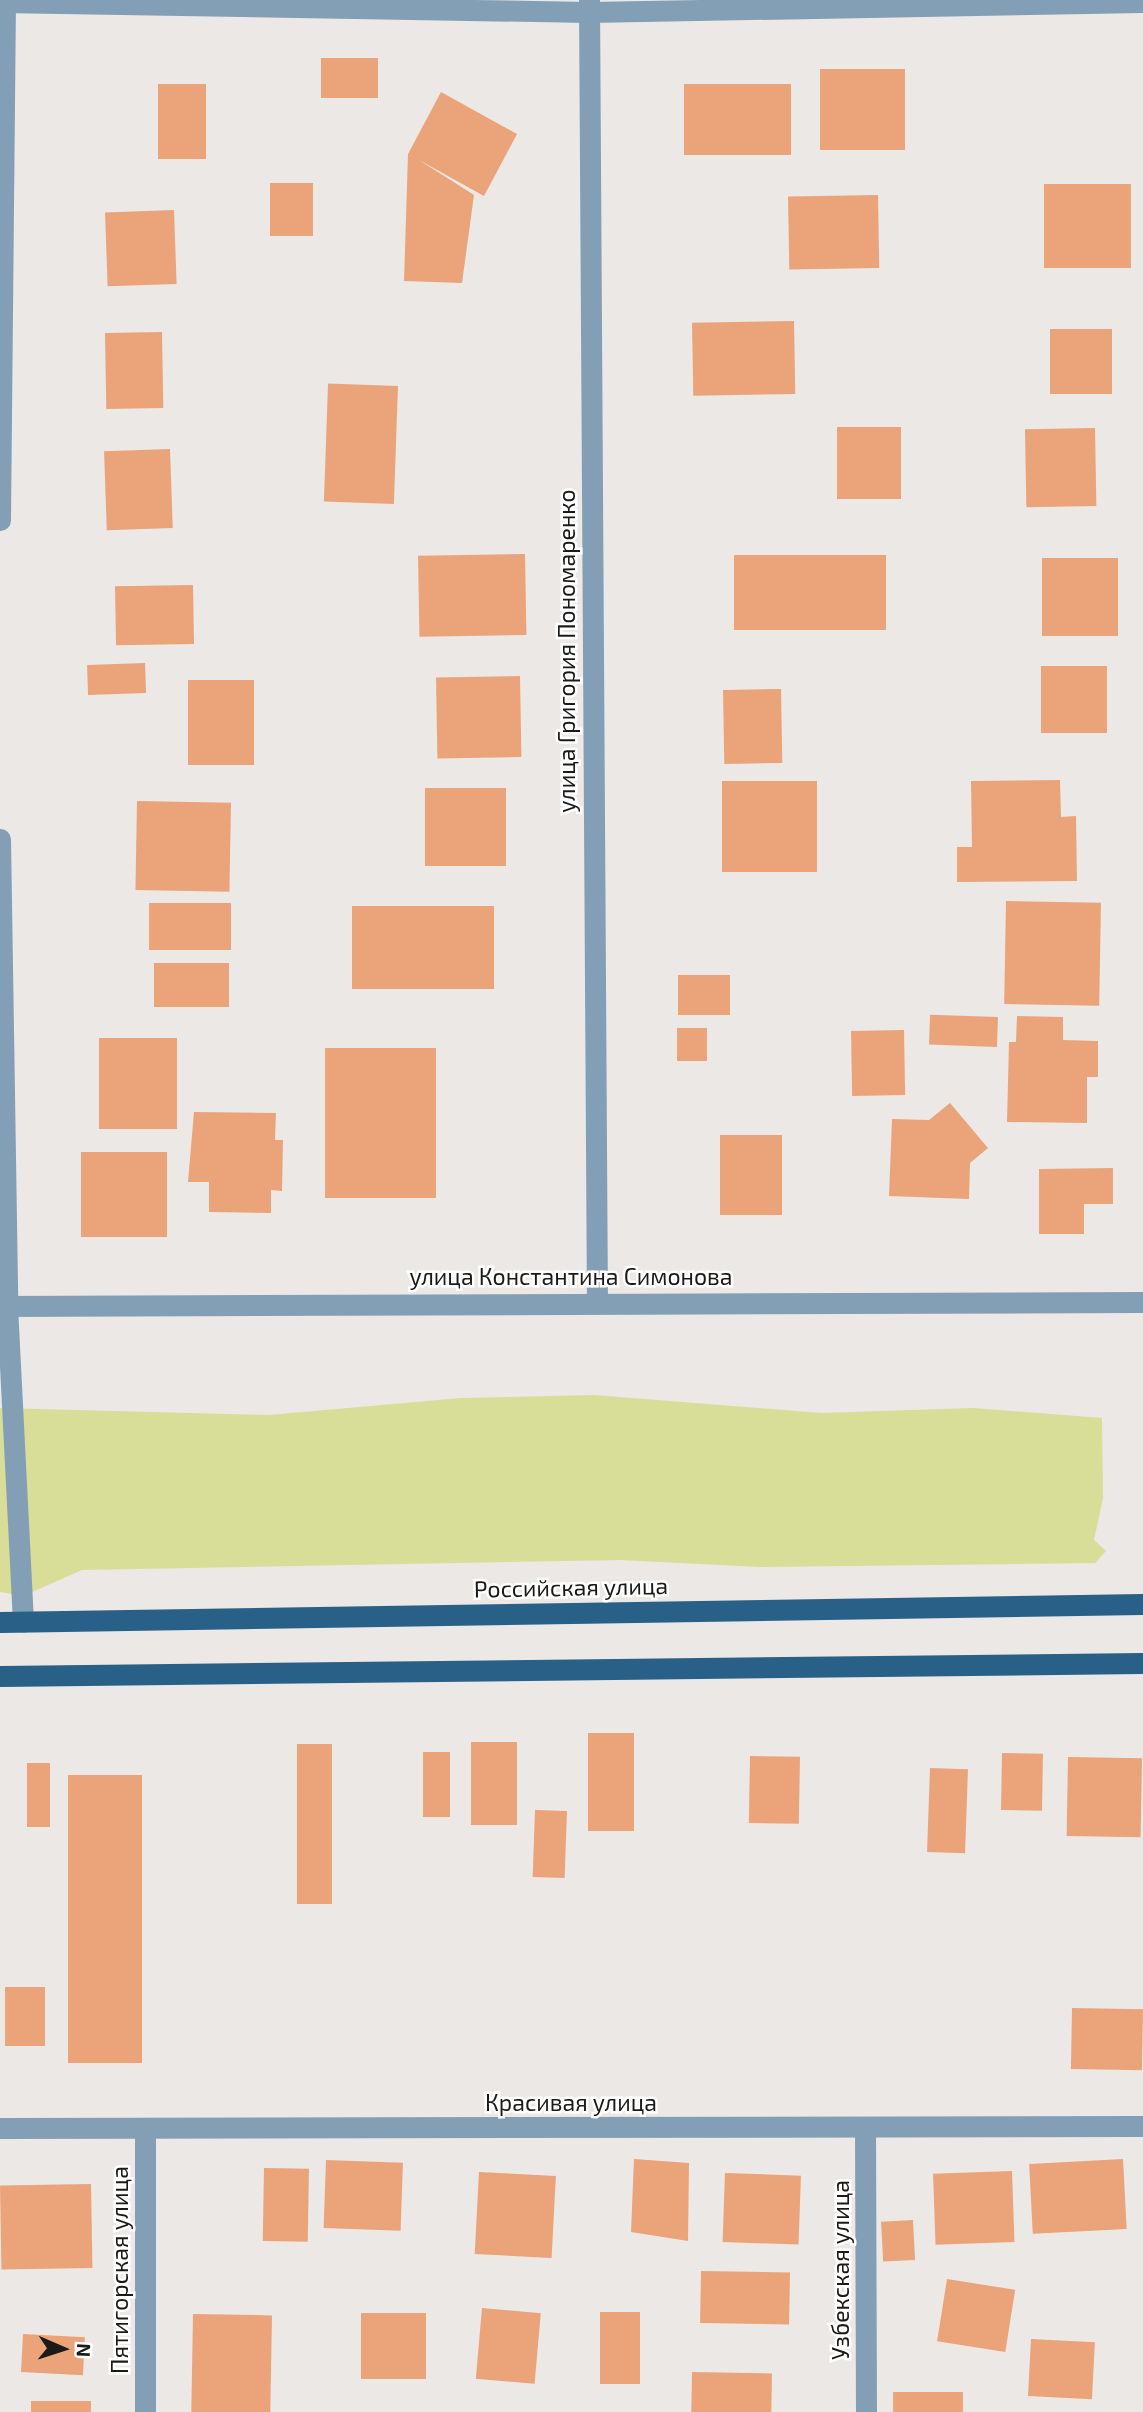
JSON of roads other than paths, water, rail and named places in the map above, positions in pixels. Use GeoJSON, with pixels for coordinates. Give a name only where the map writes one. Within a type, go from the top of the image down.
{"type":"FeatureCollection","features":[{"type":"Feature","properties":{"kind":"main road","name":"Российская улица"},"geometry":{"type":"LineString","coordinates":[[0,1622],[1143,1604]]}},
{"type":"Feature","properties":{"kind":"main road"},"geometry":{"type":"LineString","coordinates":[[0,1676],[1143,1663]]}},
{"type":"Feature","properties":{"kind":"street"},"geometry":{"type":"LineString","coordinates":[[0,520],[2,2],[589,6],[1143,2]]}},
{"type":"Feature","properties":{"kind":"street","name":"улица Григория Пономаренко"},"geometry":{"type":"LineString","coordinates":[[589,6],[597,1301]]}},
{"type":"Feature","properties":{"kind":"street"},"geometry":{"type":"LineString","coordinates":[[0,839],[3,1306],[23,1622]]}},
{"type":"Feature","properties":{"kind":"street","name":"улица Константина Симонова"},"geometry":{"type":"LineString","coordinates":[[3,1306],[597,1301],[1143,1302]]}},
{"type":"Feature","properties":{"kind":"street","name":"Красивая улица"},"geometry":{"type":"LineString","coordinates":[[0,2129],[1143,2126]]}},
{"type":"Feature","properties":{"kind":"street","name":"Пятигорская улица"},"geometry":{"type":"LineString","coordinates":[[145,2128],[145,2412]]}},
{"type":"Feature","properties":{"kind":"street","name":"Узбекская улица"},"geometry":{"type":"LineString","coordinates":[[865,2128],[866,2412]]}}]}
